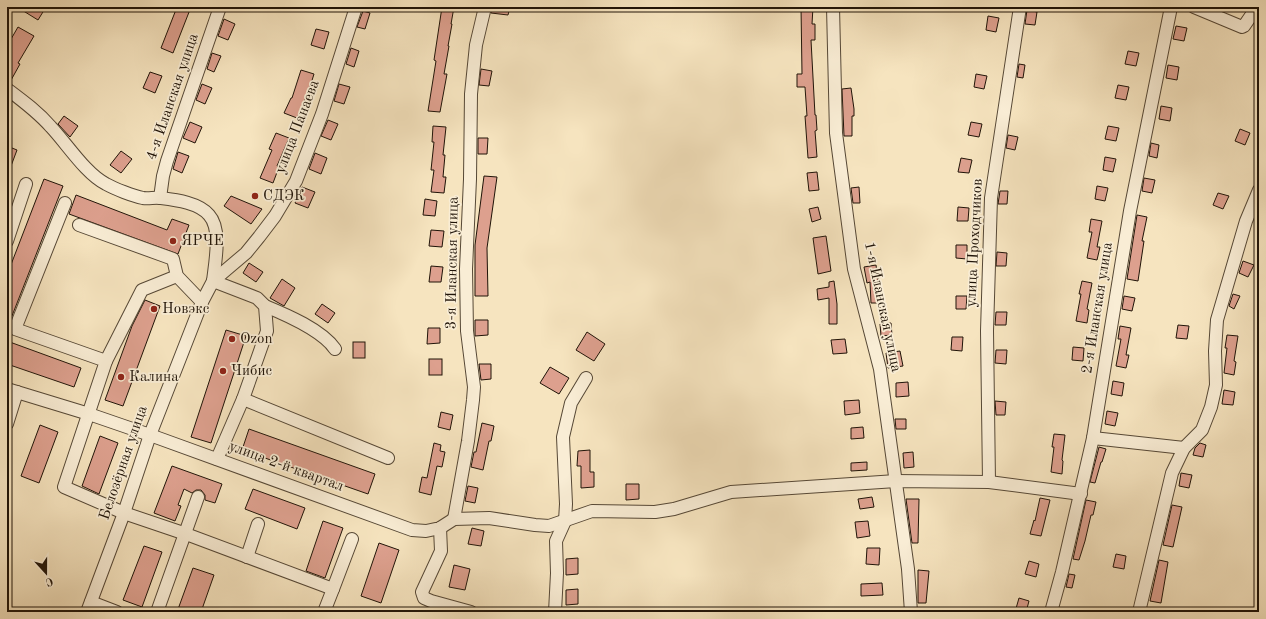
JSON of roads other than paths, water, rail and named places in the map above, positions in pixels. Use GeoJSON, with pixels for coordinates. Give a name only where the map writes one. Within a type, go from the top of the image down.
{"type":"FeatureCollection","features":[{"type":"Feature","properties":{"kind":"street","name":"4-я Иланская улица"},"geometry":{"type":"LineString","coordinates":[[160,198],[163,176],[167,162],[220,7]]}},
{"type":"Feature","properties":{"kind":"street","name":"улица Панаева"},"geometry":{"type":"LineString","coordinates":[[213,281],[246,252],[259,237],[275,216],[296,181],[322,114],[356,7]]}},
{"type":"Feature","properties":{"kind":"street","name":"3-я Иланская улица"},"geometry":{"type":"LineString","coordinates":[[454,519],[468,441],[474,387],[467,331],[466,269],[470,179],[471,94],[476,45],[485,7]]}},
{"type":"Feature","properties":{"kind":"street","name":"1-я Иланская улица"},"geometry":{"type":"LineString","coordinates":[[833,7],[836,133],[854,269],[880,369],[908,569],[911,612]]}},
{"type":"Feature","properties":{"kind":"street","name":"улица Проходчиков"},"geometry":{"type":"LineString","coordinates":[[989,482],[987,331],[991,198],[1020,7]]}},
{"type":"Feature","properties":{"kind":"street","name":"2-я Иланская улица"},"geometry":{"type":"LineString","coordinates":[[1051,612],[1081,494],[1093,438],[1130,211],[1171,7]]}},
{"type":"Feature","properties":{"kind":"street"},"geometry":{"type":"LineString","coordinates":[[1194,7],[1242,27],[1257,7]]}},
{"type":"Feature","properties":{"kind":"street"},"geometry":{"type":"LineString","coordinates":[[7,90],[31,107],[99,180],[107,185],[144,198],[160,198],[189,204],[209,215],[215,227],[217,242],[213,281],[257,298],[265,306],[282,312],[321,334],[336,349]]}},
{"type":"Feature","properties":{"kind":"street"},"geometry":{"type":"LineString","coordinates":[[7,241],[26,184]]}},
{"type":"Feature","properties":{"kind":"street"},"geometry":{"type":"LineString","coordinates":[[1139,612],[1172,473],[1184,448],[1202,430],[1211,407],[1216,385],[1216,320],[1246,221],[1259,190]]}},
{"type":"Feature","properties":{"kind":"street"},"geometry":{"type":"LineString","coordinates":[[65,203],[15,329],[106,361]]}},
{"type":"Feature","properties":{"kind":"street"},"geometry":{"type":"LineString","coordinates":[[79,225],[173,259],[177,276],[202,302]]}},
{"type":"Feature","properties":{"kind":"street"},"geometry":{"type":"LineString","coordinates":[[177,276],[142,290],[106,361],[64,486],[124,513],[186,534],[333,589]]}},
{"type":"Feature","properties":{"kind":"street","name":"Белозёрная улица"},"geometry":{"type":"LineString","coordinates":[[89,607],[124,513],[150,435],[202,302],[213,281]]}},
{"type":"Feature","properties":{"kind":"street"},"geometry":{"type":"LineString","coordinates":[[217,459],[243,399],[267,331],[265,306]]}},
{"type":"Feature","properties":{"kind":"street"},"geometry":{"type":"LineString","coordinates":[[555,612],[557,573],[556,541],[565,521],[566,504],[563,437],[571,403],[586,378]]}},
{"type":"Feature","properties":{"kind":"street"},"geometry":{"type":"LineString","coordinates":[[7,424],[12,391]]}},
{"type":"Feature","properties":{"kind":"street","name":"улица 2-й квартал"},"geometry":{"type":"LineString","coordinates":[[12,391],[89,414],[150,435],[412,530],[426,531],[440,528]]}},
{"type":"Feature","properties":{"kind":"street"},"geometry":{"type":"LineString","coordinates":[[243,399],[388,458]]}},
{"type":"Feature","properties":{"kind":"street"},"geometry":{"type":"LineString","coordinates":[[1093,438],[1184,448]]}},
{"type":"Feature","properties":{"kind":"street"},"geometry":{"type":"LineString","coordinates":[[471,612],[431,601],[424,598],[422,592],[441,551],[440,528],[454,519],[489,518],[549,526],[592,511],[655,512],[674,509],[731,492],[896,481],[989,482],[1081,494]]}},
{"type":"Feature","properties":{"kind":"street"},"geometry":{"type":"LineString","coordinates":[[157,612],[198,498]]}},
{"type":"Feature","properties":{"kind":"street"},"geometry":{"type":"LineString","coordinates":[[247,557],[258,524]]}},
{"type":"Feature","properties":{"kind":"street"},"geometry":{"type":"LineString","coordinates":[[324,612],[352,539]]}},
{"type":"Feature","properties":{"kind":"street"},"geometry":{"type":"LineString","coordinates":[[89,607],[117,612]]}},
{"type":"Feature","properties":{"kind":"place","name":"СДЭК"},"geometry":{"type":"Point","coordinates":[255,196]}},
{"type":"Feature","properties":{"kind":"place","name":"ЯРЧЕ"},"geometry":{"type":"Point","coordinates":[173,241]}},
{"type":"Feature","properties":{"kind":"place","name":"Новэкс"},"geometry":{"type":"Point","coordinates":[154,309]}},
{"type":"Feature","properties":{"kind":"place","name":"Ozon"},"geometry":{"type":"Point","coordinates":[232,339]}},
{"type":"Feature","properties":{"kind":"place","name":"Чибис"},"geometry":{"type":"Point","coordinates":[223,371]}},
{"type":"Feature","properties":{"kind":"place","name":"Калина"},"geometry":{"type":"Point","coordinates":[121,377]}}]}
